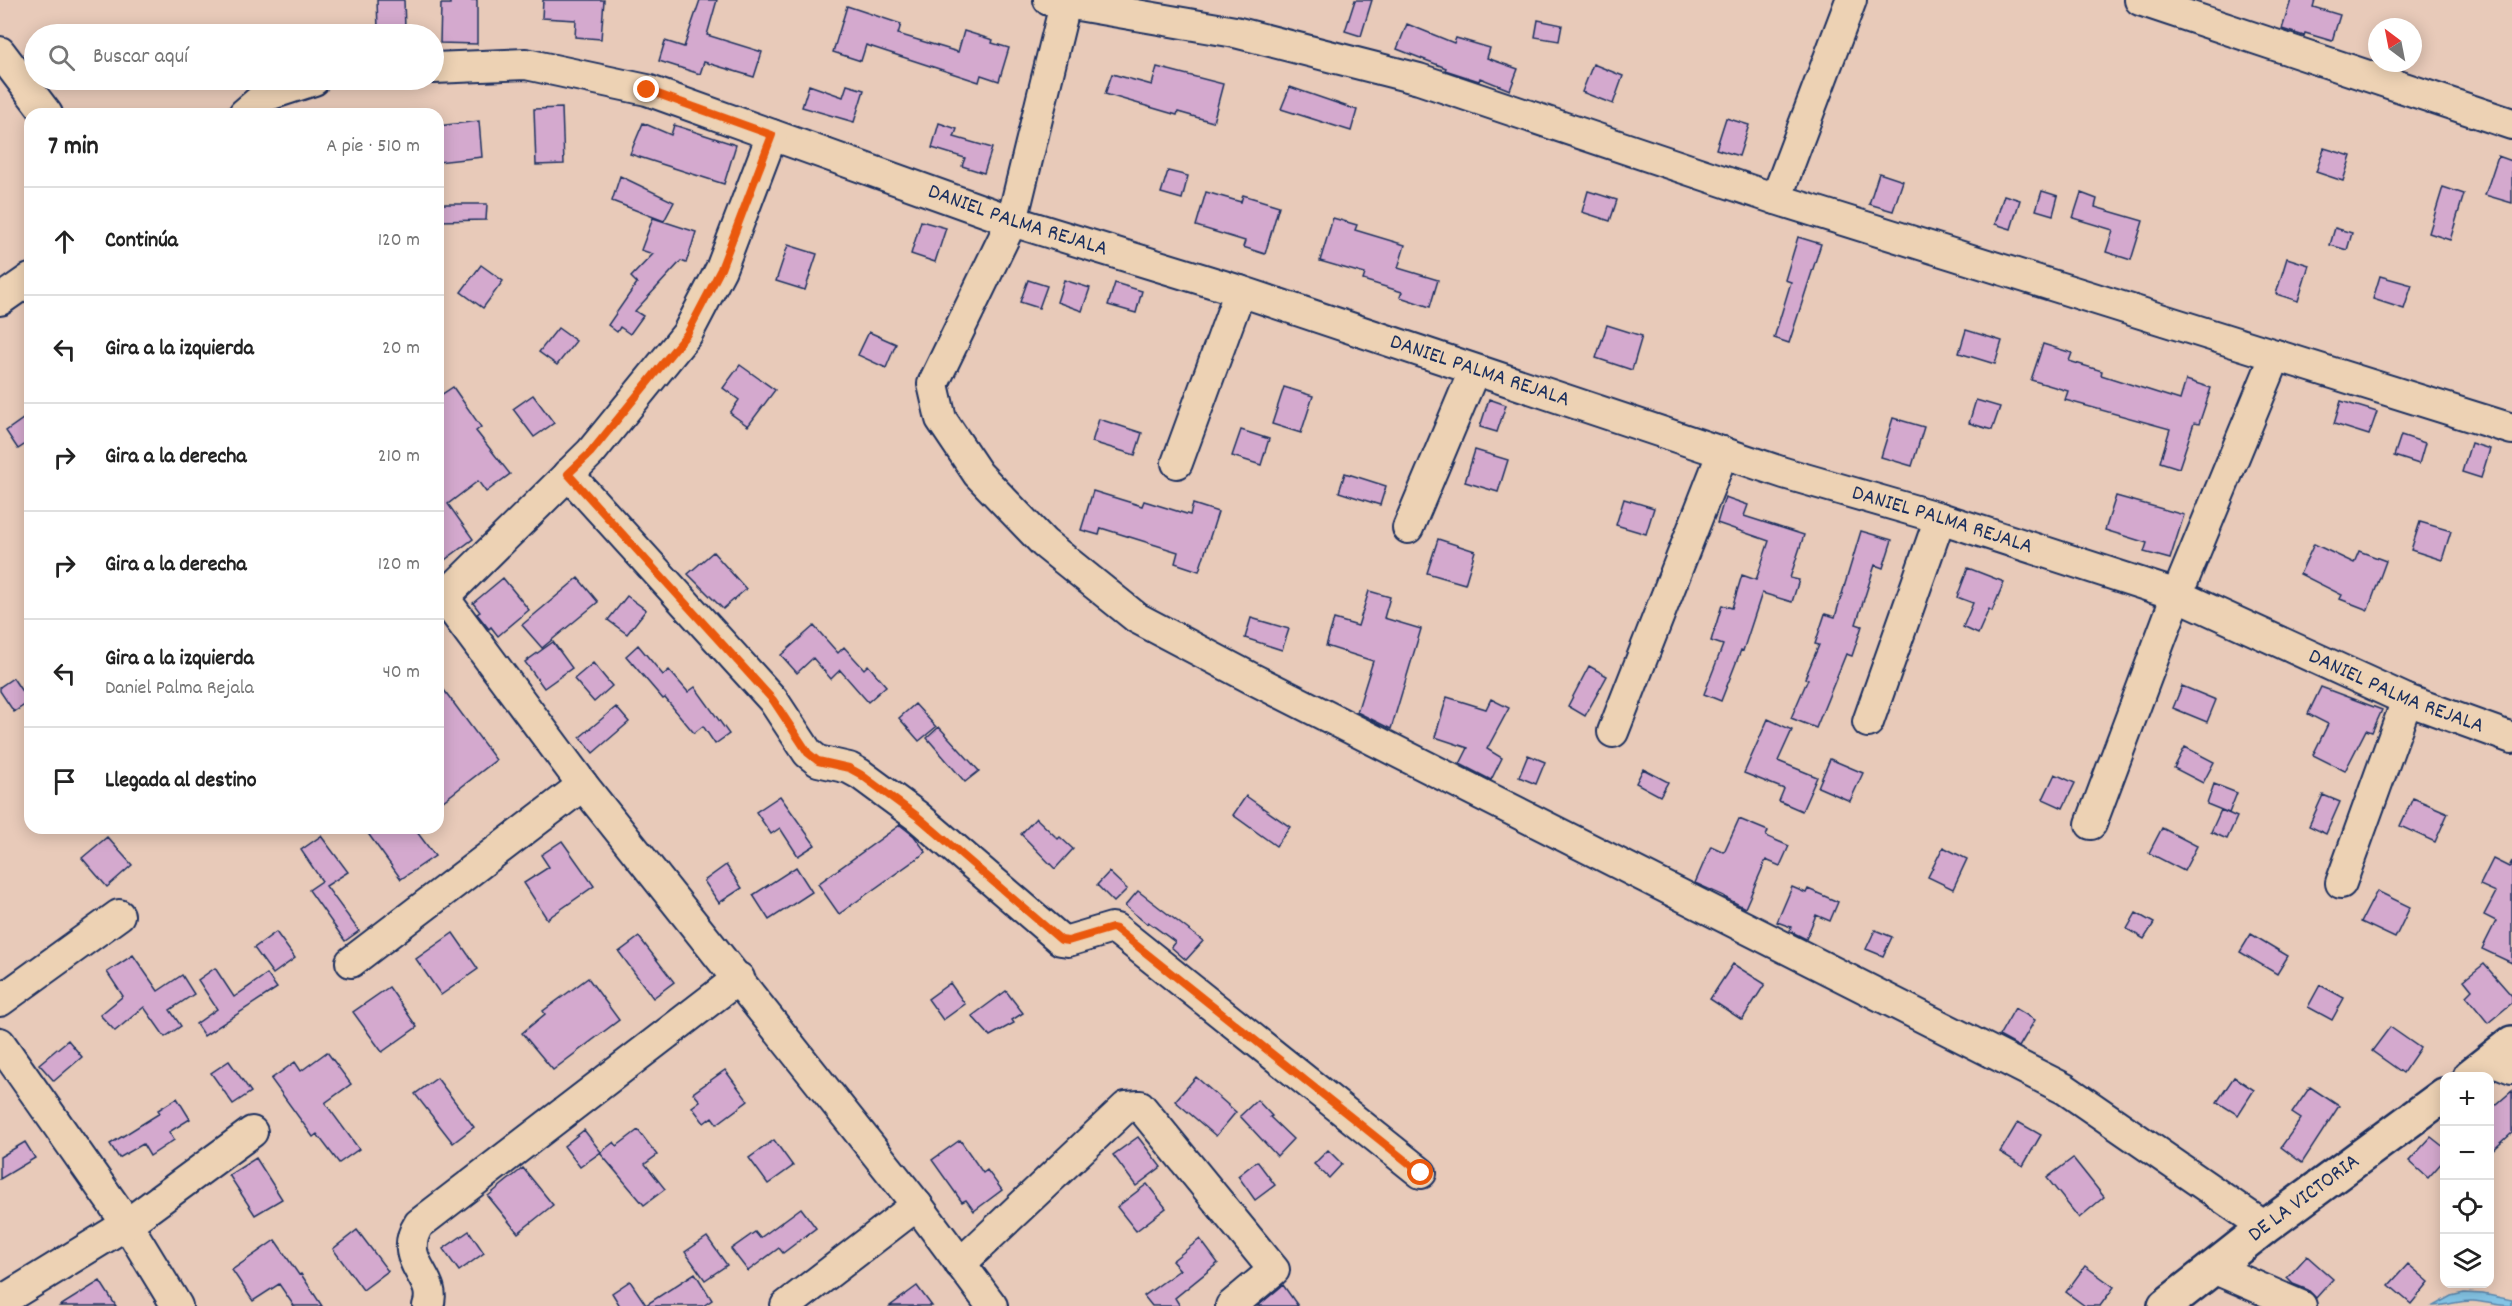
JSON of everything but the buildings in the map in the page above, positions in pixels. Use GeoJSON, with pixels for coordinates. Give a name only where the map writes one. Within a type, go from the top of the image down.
{"type":"FeatureCollection","features":[{"type":"Feature","properties":{"kind":"main road","name":"DE LA VICTORIA"},"geometry":{"type":"LineString","coordinates":[[2166,1306],[2265,1227],[2440,1099]]}},
{"type":"Feature","properties":{"kind":"street"},"geometry":{"type":"LineString","coordinates":[[1776,199],[1851,0]]}},
{"type":"Feature","properties":{"kind":"street"},"geometry":{"type":"LineString","coordinates":[[2140,0],[2512,124]]}},
{"type":"Feature","properties":{"kind":"street"},"geometry":{"type":"LineString","coordinates":[[2265,1227],[2065,1089],[1251,678],[1137,618],[1044,543],[978,474],[941,419],[933,384],[1012,221],[1057,2],[1235,32],[1419,79],[1776,199],[2512,429]]}},
{"type":"Feature","properties":{"kind":"street"},"geometry":{"type":"LineString","coordinates":[[0,52],[24,84]]}},
{"type":"Feature","properties":{"kind":"street","name":"DANIEL PALMA REJALA"},"geometry":{"type":"LineString","coordinates":[[444,68],[526,64],[647,90],[1012,221],[1240,291],[1784,474],[1940,518],[2177,596],[2408,700],[2512,738]]}},
{"type":"Feature","properties":{"kind":"street"},"geometry":{"type":"LineString","coordinates":[[29,90],[42,108]]}},
{"type":"Feature","properties":{"kind":"street"},"geometry":{"type":"LineString","coordinates":[[251,108],[265,96],[283,90]]}},
{"type":"Feature","properties":{"kind":"street"},"geometry":{"type":"LineString","coordinates":[[444,593],[591,452],[687,334],[721,269],[772,135]]}},
{"type":"Feature","properties":{"kind":"street"},"geometry":{"type":"LineString","coordinates":[[0,300],[24,283]]}},
{"type":"Feature","properties":{"kind":"street"},"geometry":{"type":"LineString","coordinates":[[1177,463],[1240,291]]}},
{"type":"Feature","properties":{"kind":"street"},"geometry":{"type":"LineString","coordinates":[[2091,824],[2177,596],[2276,355]]}},
{"type":"Feature","properties":{"kind":"street"},"geometry":{"type":"LineString","coordinates":[[1408,528],[1474,371]]}},
{"type":"Feature","properties":{"kind":"street"},"geometry":{"type":"LineString","coordinates":[[1613,732],[1724,452]]}},
{"type":"Feature","properties":{"kind":"street"},"geometry":{"type":"LineString","coordinates":[[568,474],[773,700],[808,753],[818,761],[849,768],[860,774],[917,816],[1061,940],[1068,941],[1112,928],[1116,929],[1421,1173]]}},
{"type":"Feature","properties":{"kind":"street"},"geometry":{"type":"LineString","coordinates":[[1868,722],[1940,518]]}},
{"type":"Feature","properties":{"kind":"street"},"geometry":{"type":"LineString","coordinates":[[444,602],[583,785],[739,978],[917,1205],[992,1306]]}},
{"type":"Feature","properties":{"kind":"street"},"geometry":{"type":"LineString","coordinates":[[2340,883],[2408,700]]}},
{"type":"Feature","properties":{"kind":"street"},"geometry":{"type":"LineString","coordinates":[[351,962],[583,785]]}},
{"type":"Feature","properties":{"kind":"street"},"geometry":{"type":"LineString","coordinates":[[0,1000],[119,915]]}},
{"type":"Feature","properties":{"kind":"street"},"geometry":{"type":"LineString","coordinates":[[428,1306],[430,1293],[411,1251],[411,1240],[420,1224],[739,978]]}},
{"type":"Feature","properties":{"kind":"street"},"geometry":{"type":"LineString","coordinates":[[0,1043],[127,1224],[177,1306]]}},
{"type":"Feature","properties":{"kind":"street"},"geometry":{"type":"LineString","coordinates":[[960,1263],[1126,1107],[1140,1106],[1274,1270],[1231,1306]]}},
{"type":"Feature","properties":{"kind":"street"},"geometry":{"type":"LineString","coordinates":[[0,1302],[127,1224],[252,1132]]}},
{"type":"Feature","properties":{"kind":"street"},"geometry":{"type":"LineString","coordinates":[[786,1306],[917,1205]]}},
{"type":"Feature","properties":{"kind":"street"},"geometry":{"type":"LineString","coordinates":[[2213,1268],[2301,1306]]}},
{"type":"Feature","properties":{"kind":"water"},"geometry":{"type":"Polygon","coordinates":[[[2464,1293],[2512,1300],[2512,1306],[2469,1301],[2433,1306],[2451,1296],[2464,1293]]]}},
{"type":"Feature","properties":{"kind":"route"},"geometry":{"type":"LineString","coordinates":[[647,90],[772,135],[721,269],[687,334],[591,452],[568,474],[773,700],[808,753],[818,761],[849,768],[860,774],[917,816],[1061,940],[1068,941],[1112,928],[1116,929],[1421,1173]]}}]}
